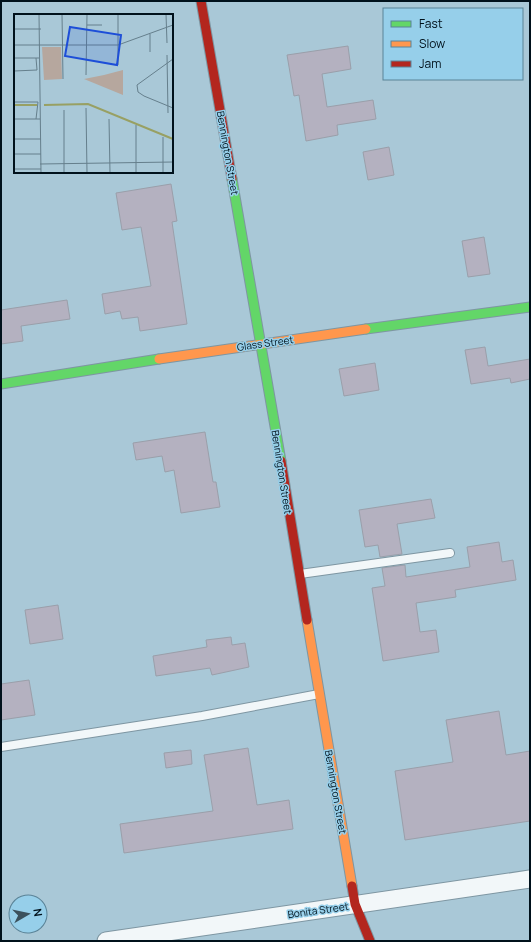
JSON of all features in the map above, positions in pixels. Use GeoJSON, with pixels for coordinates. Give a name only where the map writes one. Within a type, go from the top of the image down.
{"type":"FeatureCollection","features":[{"type":"Feature","properties":{"kind":"street","name":"Bennington Street"},"geometry":{"type":"LineString","coordinates":[[201,1],[261,343],[355,904],[370,941]]}},
{"type":"Feature","properties":{"kind":"street","name":"Glass Street"},"geometry":{"type":"LineString","coordinates":[[1,384],[261,343],[530,307]]}},
{"type":"Feature","properties":{"kind":"street","name":"Bonita Street"},"geometry":{"type":"LineString","coordinates":[[106,941],[530,879]]}},
{"type":"Feature","properties":{"kind":"lane"},"geometry":{"type":"LineString","coordinates":[[300,574],[450,553]]}},
{"type":"Feature","properties":{"kind":"lane"},"geometry":{"type":"LineString","coordinates":[[1,747],[202,716],[320,694]]}},
{"type":"Feature","properties":{"kind":"building"},"geometry":{"type":"Polygon","coordinates":[[[348,46],[351,69],[322,74],[327,107],[373,100],[376,119],[337,125],[338,135],[306,141],[299,95],[294,96],[287,55],[348,46]]]}},
{"type":"Feature","properties":{"kind":"building"},"geometry":{"type":"Polygon","coordinates":[[[389,147],[394,175],[368,180],[363,152],[389,147]]]}},
{"type":"Feature","properties":{"kind":"building"},"geometry":{"type":"Polygon","coordinates":[[[171,184],[177,221],[172,222],[187,324],[140,331],[138,317],[122,319],[120,311],[105,314],[102,294],[151,286],[141,227],[122,230],[116,193],[171,184]]]}},
{"type":"Feature","properties":{"kind":"building"},"geometry":{"type":"Polygon","coordinates":[[[484,237],[490,274],[468,277],[462,241],[484,237]]]}},
{"type":"Feature","properties":{"kind":"building"},"geometry":{"type":"Polygon","coordinates":[[[67,300],[70,319],[21,326],[23,341],[1,344],[1,310],[67,300]]]}},
{"type":"Feature","properties":{"kind":"building"},"geometry":{"type":"Polygon","coordinates":[[[485,347],[488,366],[530,359],[530,379],[511,383],[510,378],[471,384],[465,350],[485,347]]]}},
{"type":"Feature","properties":{"kind":"building"},"geometry":{"type":"Polygon","coordinates":[[[375,363],[379,390],[344,396],[339,369],[375,363]]]}},
{"type":"Feature","properties":{"kind":"building"},"geometry":{"type":"Polygon","coordinates":[[[205,432],[213,482],[216,482],[220,507],[181,513],[174,470],[165,472],[162,456],[136,460],[133,443],[205,432]]]}},
{"type":"Feature","properties":{"kind":"building"},"geometry":{"type":"Polygon","coordinates":[[[431,499],[435,518],[397,524],[402,554],[380,557],[378,545],[365,547],[359,510],[431,499]]]}},
{"type":"Feature","properties":{"kind":"building"},"geometry":{"type":"Polygon","coordinates":[[[499,542],[502,562],[513,560],[516,580],[455,590],[456,597],[416,603],[420,632],[436,630],[439,652],[383,661],[372,588],[385,586],[382,568],[405,565],[406,577],[470,567],[467,547],[499,542]]]}},
{"type":"Feature","properties":{"kind":"building"},"geometry":{"type":"Polygon","coordinates":[[[58,605],[63,639],[30,644],[25,610],[58,605]]]}},
{"type":"Feature","properties":{"kind":"building"},"geometry":{"type":"Polygon","coordinates":[[[231,637],[232,645],[245,643],[249,667],[212,675],[210,668],[156,676],[153,656],[207,647],[206,640],[231,637]]]}},
{"type":"Feature","properties":{"kind":"building"},"geometry":{"type":"Polygon","coordinates":[[[29,680],[35,715],[1,720],[1,684],[29,680]]]}},
{"type":"Feature","properties":{"kind":"building"},"geometry":{"type":"Polygon","coordinates":[[[499,711],[506,755],[530,751],[530,821],[405,840],[395,771],[453,762],[446,720],[499,711]]]}},
{"type":"Feature","properties":{"kind":"building"},"geometry":{"type":"Polygon","coordinates":[[[248,748],[257,805],[289,800],[293,829],[124,853],[120,824],[213,811],[204,755],[248,748]]]}},
{"type":"Feature","properties":{"kind":"building"},"geometry":{"type":"Polygon","coordinates":[[[191,750],[192,764],[166,768],[164,753],[191,750]]]}},
{"type":"Feature","properties":{"kind":"traffic: fast"},"geometry":{"type":"LineString","coordinates":[[232,179],[281,461]]}},
{"type":"Feature","properties":{"kind":"traffic: fast"},"geometry":{"type":"LineString","coordinates":[[366,329],[530,307]]}},
{"type":"Feature","properties":{"kind":"traffic: fast"},"geometry":{"type":"LineString","coordinates":[[1,384],[159,359]]}},
{"type":"Feature","properties":{"kind":"traffic: slow"},"geometry":{"type":"LineString","coordinates":[[159,359],[366,329]]}},
{"type":"Feature","properties":{"kind":"traffic: slow"},"geometry":{"type":"LineString","coordinates":[[307,620],[352,886]]}},
{"type":"Feature","properties":{"kind":"traffic: jam"},"geometry":{"type":"LineString","coordinates":[[201,1],[232,179]]}},
{"type":"Feature","properties":{"kind":"traffic: jam"},"geometry":{"type":"LineString","coordinates":[[281,461],[307,620]]}},
{"type":"Feature","properties":{"kind":"traffic: jam"},"geometry":{"type":"LineString","coordinates":[[352,886],[355,904],[370,941]]}}]}
